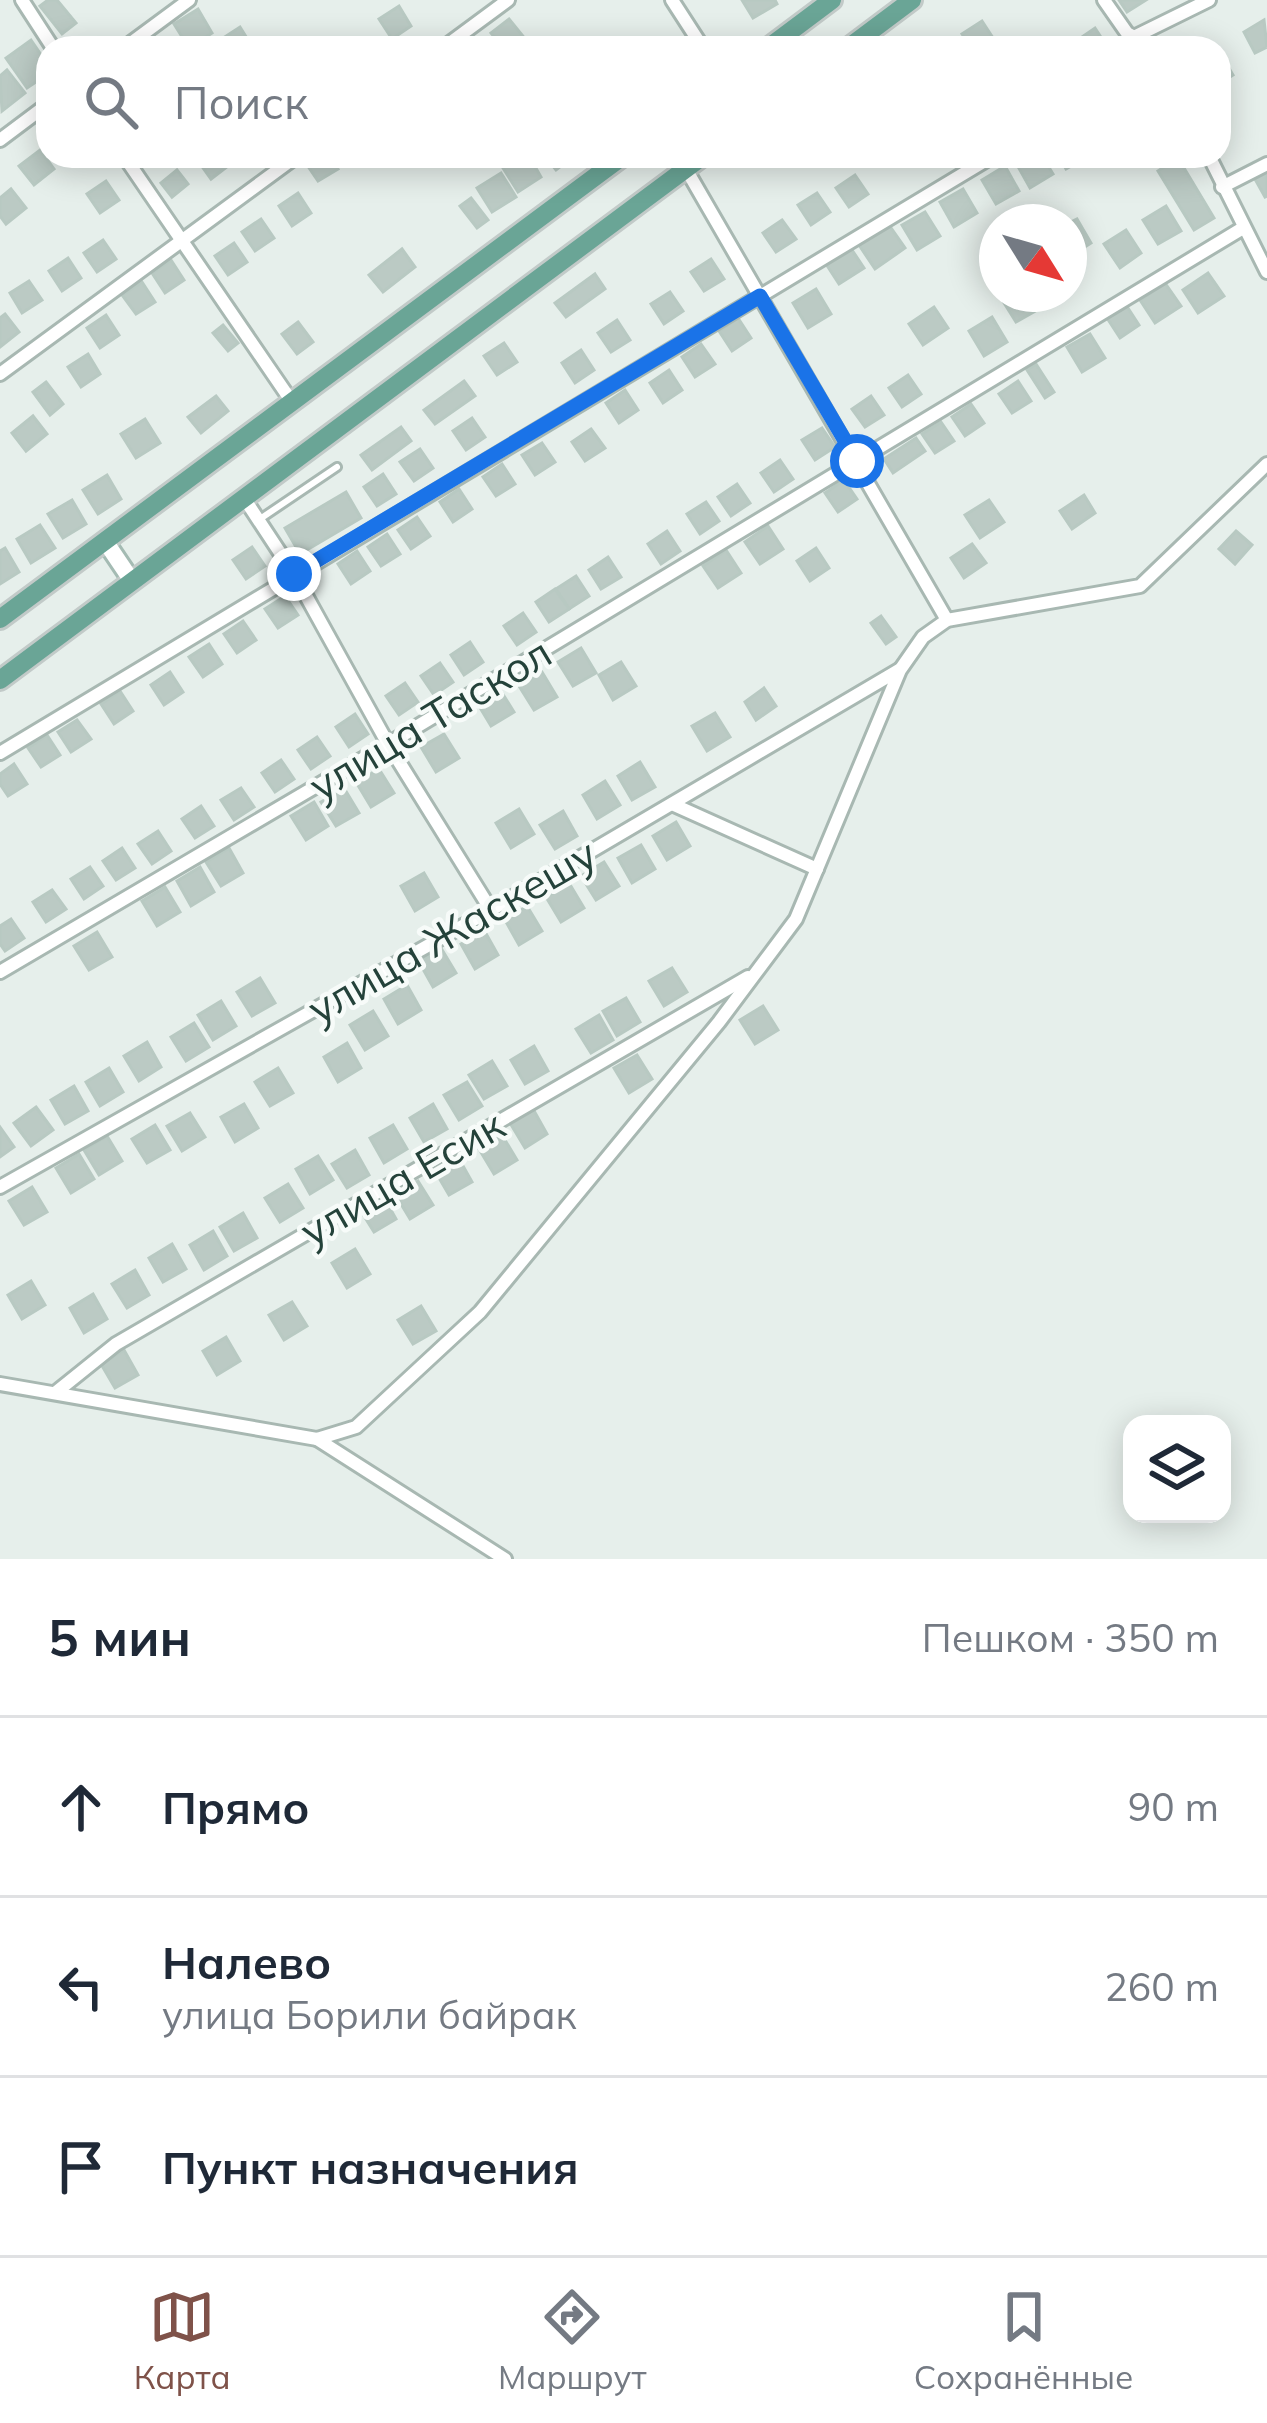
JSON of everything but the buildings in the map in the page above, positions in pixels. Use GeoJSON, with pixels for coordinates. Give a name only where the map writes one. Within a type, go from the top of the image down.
{"type":"FeatureCollection","features":[{"type":"Feature","properties":{"kind":"main road"},"geometry":{"type":"LineString","coordinates":[[784,36],[832,0]]}},
{"type":"Feature","properties":{"kind":"main road"},"geometry":{"type":"LineString","coordinates":[[864,36],[912,0]]}},
{"type":"Feature","properties":{"kind":"main road"},"geometry":{"type":"LineString","coordinates":[[0,620],[606,168]]}},
{"type":"Feature","properties":{"kind":"main road"},"geometry":{"type":"LineString","coordinates":[[0,680],[686,169]]}},
{"type":"Feature","properties":{"kind":"main road"},"geometry":{"type":"LineString","coordinates":[[105,542],[132,581]]}},
{"type":"Feature","properties":{"kind":"street"},"geometry":{"type":"LineString","coordinates":[[22,0],[45,36]]}},
{"type":"Feature","properties":{"kind":"street"},"geometry":{"type":"LineString","coordinates":[[140,36],[189,0]]}},
{"type":"Feature","properties":{"kind":"street"},"geometry":{"type":"LineString","coordinates":[[459,36],[508,0]]}},
{"type":"Feature","properties":{"kind":"street"},"geometry":{"type":"LineString","coordinates":[[672,0],[695,36]]}},
{"type":"Feature","properties":{"kind":"street"},"geometry":{"type":"LineString","coordinates":[[1104,0],[1132,36]]}},
{"type":"Feature","properties":{"kind":"street"},"geometry":{"type":"LineString","coordinates":[[1136,36],[1209,0]]}},
{"type":"Feature","properties":{"kind":"street"},"geometry":{"type":"LineString","coordinates":[[0,140],[36,113]]}},
{"type":"Feature","properties":{"kind":"street"},"geometry":{"type":"LineString","coordinates":[[1222,187],[1267,164]]}},
{"type":"Feature","properties":{"kind":"street"},"geometry":{"type":"LineString","coordinates":[[132,168],[292,402]]}},
{"type":"Feature","properties":{"kind":"street"},"geometry":{"type":"LineString","coordinates":[[0,374],[280,168]]}},
{"type":"Feature","properties":{"kind":"street"},"geometry":{"type":"LineString","coordinates":[[0,753],[973,168]]}},
{"type":"Feature","properties":{"kind":"street"},"geometry":{"type":"LineString","coordinates":[[1214,168],[1267,272]]}},
{"type":"Feature","properties":{"kind":"street"},"geometry":{"type":"LineString","coordinates":[[686,169],[947,620]]}},
{"type":"Feature","properties":{"kind":"street","name":"улица Таскол"},"geometry":{"type":"LineString","coordinates":[[0,972],[388,744],[1243,228]]}},
{"type":"Feature","properties":{"kind":"street"},"geometry":{"type":"LineString","coordinates":[[316,1439],[356,1427],[480,1312],[796,920],[900,670],[922,637],[947,620],[1140,586],[1267,464]]}},
{"type":"Feature","properties":{"kind":"street"},"geometry":{"type":"LineString","coordinates":[[244,498],[294,574],[388,744],[491,910]]}},
{"type":"Feature","properties":{"kind":"street","name":"улица Жаскешу"},"geometry":{"type":"LineString","coordinates":[[0,1187],[491,910],[900,670]]}},
{"type":"Feature","properties":{"kind":"street"},"geometry":{"type":"LineString","coordinates":[[672,804],[817,868]]}},
{"type":"Feature","properties":{"kind":"street","name":"улица Есик"},"geometry":{"type":"LineString","coordinates":[[55,1393],[116,1344],[755,973]]}},
{"type":"Feature","properties":{"kind":"street"},"geometry":{"type":"LineString","coordinates":[[0,1384],[316,1439],[505,1559]]}},
{"type":"Feature","properties":{"kind":"lane"},"geometry":{"type":"LineString","coordinates":[[258,520],[337,467]]}},
{"type":"Feature","properties":{"kind":"route"},"geometry":{"type":"LineString","coordinates":[[294,574],[760,296],[857,461]]}}]}
